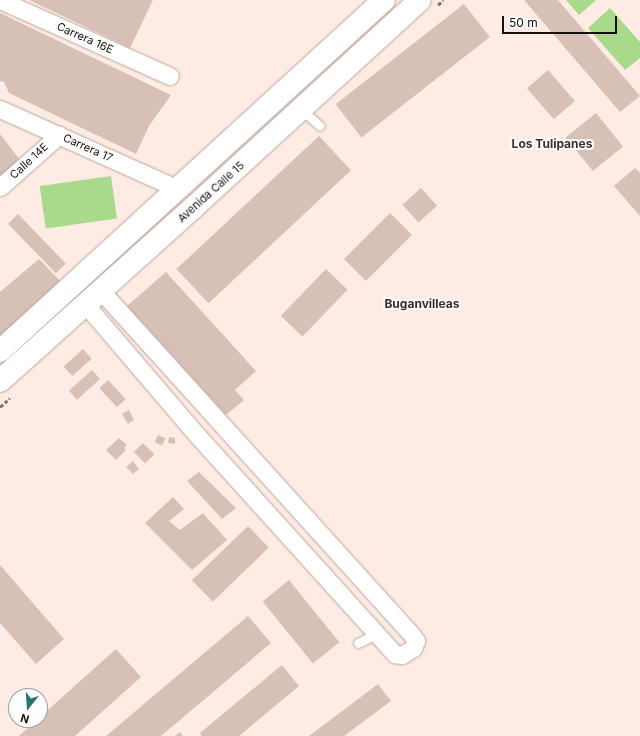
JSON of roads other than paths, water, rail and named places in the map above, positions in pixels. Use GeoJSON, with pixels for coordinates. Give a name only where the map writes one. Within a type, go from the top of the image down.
{"type":"FeatureCollection","features":[{"type":"Feature","properties":{"kind":"main road"},"geometry":{"type":"LineString","coordinates":[[0,351],[176,188],[384,0]]}},
{"type":"Feature","properties":{"kind":"main road","name":"Avenida Calle 15"},"geometry":{"type":"LineString","coordinates":[[0,381],[194,207],[420,0]]}},
{"type":"Feature","properties":{"kind":"main road"},"geometry":{"type":"LineString","coordinates":[[176,188],[194,207]]}},
{"type":"Feature","properties":{"kind":"street","name":"Carrera 16E"},"geometry":{"type":"LineString","coordinates":[[0,0],[170,76]]}},
{"type":"Feature","properties":{"kind":"street","name":"Carrera 17"},"geometry":{"type":"LineString","coordinates":[[0,109],[59,134],[176,188]]}},
{"type":"Feature","properties":{"kind":"street","name":"Calle 14E"},"geometry":{"type":"LineString","coordinates":[[0,188],[59,134]]}},
{"type":"Feature","properties":{"kind":"street"},"geometry":{"type":"LineString","coordinates":[[93,298],[416,640],[413,648],[402,655],[395,654],[376,634],[196,434],[93,298]]}},
{"type":"Feature","properties":{"kind":"lane"},"geometry":{"type":"LineString","coordinates":[[301,109],[320,126]]}},
{"type":"Feature","properties":{"kind":"lane"},"geometry":{"type":"LineString","coordinates":[[358,643],[376,634]]}},
{"type":"Feature","properties":{"kind":"district","name":"Los Tulipanes"},"geometry":{"type":"Point","coordinates":[552,144]}},
{"type":"Feature","properties":{"kind":"district","name":"Buganvilleas"},"geometry":{"type":"Point","coordinates":[422,304]}}]}
